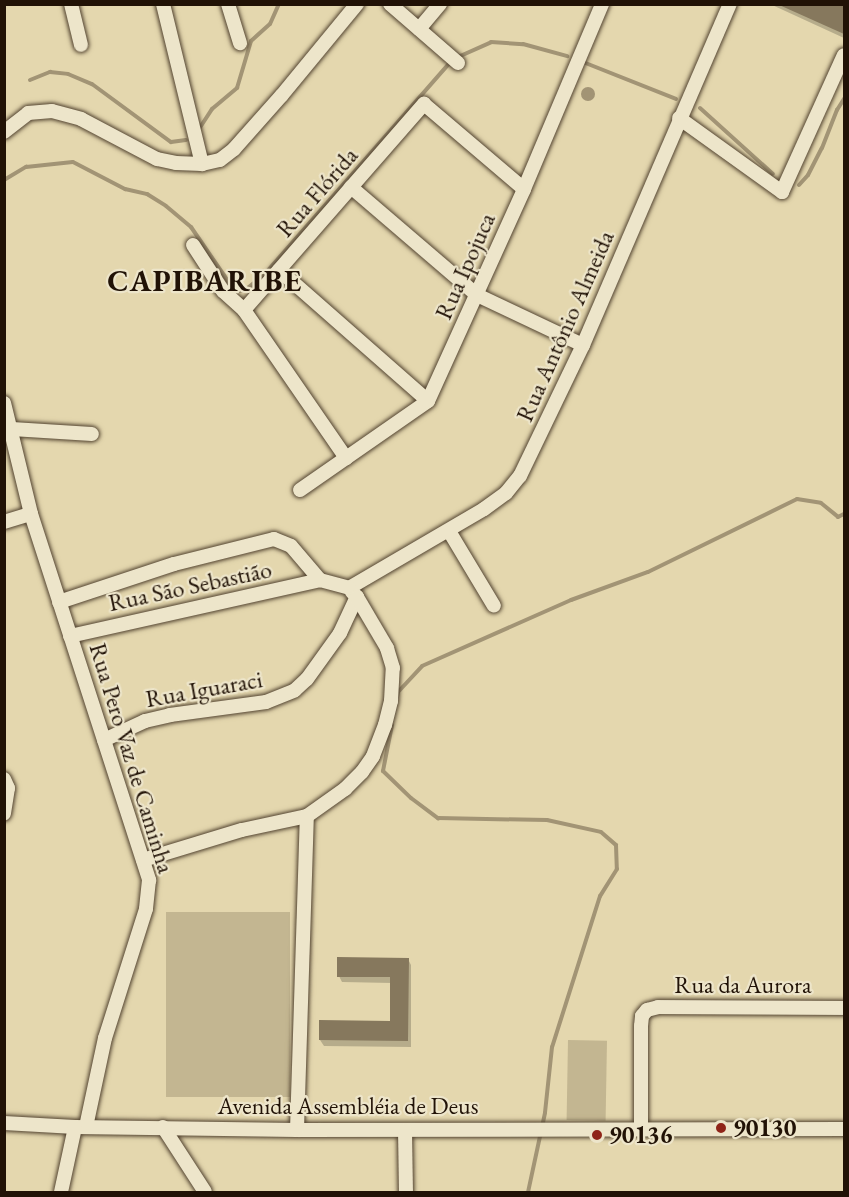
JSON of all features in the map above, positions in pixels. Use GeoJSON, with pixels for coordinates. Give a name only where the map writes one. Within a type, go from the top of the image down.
{"type":"FeatureCollection","features":[{"type":"Feature","properties":{"kind":"street"},"geometry":{"type":"LineString","coordinates":[[71,4],[81,45]]}},
{"type":"Feature","properties":{"kind":"street"},"geometry":{"type":"LineString","coordinates":[[163,4],[202,164]]}},
{"type":"Feature","properties":{"kind":"street"},"geometry":{"type":"LineString","coordinates":[[228,4],[240,43]]}},
{"type":"Feature","properties":{"kind":"street"},"geometry":{"type":"LineString","coordinates":[[4,132],[28,113],[52,111],[81,119],[157,159],[176,163],[202,164],[220,160],[234,149],[357,4]]}},
{"type":"Feature","properties":{"kind":"street"},"geometry":{"type":"LineString","coordinates":[[390,4],[454,58]]}},
{"type":"Feature","properties":{"kind":"street"},"geometry":{"type":"LineString","coordinates":[[419,29],[440,4]]}},
{"type":"Feature","properties":{"kind":"street","name":"Rua Ipojuca"},"geometry":{"type":"LineString","coordinates":[[428,401],[524,189],[602,4]]}},
{"type":"Feature","properties":{"kind":"street","name":"Rua Antônio Almeida"},"geometry":{"type":"LineString","coordinates":[[353,592],[492,504],[520,476],[583,345],[730,4]]}},
{"type":"Feature","properties":{"kind":"street"},"geometry":{"type":"LineString","coordinates":[[679,118],[782,192],[844,55]]}},
{"type":"Feature","properties":{"kind":"street","name":"Rua Flórida"},"geometry":{"type":"LineString","coordinates":[[244,310],[424,104],[524,189]]}},
{"type":"Feature","properties":{"kind":"street"},"geometry":{"type":"LineString","coordinates":[[351,187],[477,294],[583,345]]}},
{"type":"Feature","properties":{"kind":"street"},"geometry":{"type":"LineString","coordinates":[[193,245],[223,291],[244,310],[346,458]]}},
{"type":"Feature","properties":{"kind":"street"},"geometry":{"type":"LineString","coordinates":[[279,270],[428,401],[300,490]]}},
{"type":"Feature","properties":{"kind":"street","name":"Rua Pero Vaz de Caminha"},"geometry":{"type":"LineString","coordinates":[[4,403],[31,514],[105,740],[149,886],[146,909],[105,1038],[61,1192]]}},
{"type":"Feature","properties":{"kind":"street"},"geometry":{"type":"LineString","coordinates":[[12,429],[92,434]]}},
{"type":"Feature","properties":{"kind":"street"},"geometry":{"type":"LineString","coordinates":[[4,522],[31,514]]}},
{"type":"Feature","properties":{"kind":"street"},"geometry":{"type":"LineString","coordinates":[[449,531],[494,606]]}},
{"type":"Feature","properties":{"kind":"street"},"geometry":{"type":"LineString","coordinates":[[59,602],[174,564],[274,539],[291,546],[320,580],[353,592],[391,658],[391,701],[380,741],[368,765],[345,789],[307,816],[242,830],[143,860]]}},
{"type":"Feature","properties":{"kind":"street","name":"Rua São Sebastião"},"geometry":{"type":"LineString","coordinates":[[70,636],[320,580]]}},
{"type":"Feature","properties":{"kind":"street","name":"Rua Iguaraci"},"geometry":{"type":"LineString","coordinates":[[105,740],[145,721],[170,715],[266,702],[289,694],[307,679],[328,651],[353,592]]}},
{"type":"Feature","properties":{"kind":"street"},"geometry":{"type":"LineString","coordinates":[[4,814],[6,783]]}},
{"type":"Feature","properties":{"kind":"street"},"geometry":{"type":"LineString","coordinates":[[297,1130],[307,816]]}},
{"type":"Feature","properties":{"kind":"street","name":"Rua da Aurora"},"geometry":{"type":"LineString","coordinates":[[641,1129],[643,1014],[649,1009],[844,1008]]}},
{"type":"Feature","properties":{"kind":"street","name":"Avenida Assembléia de Deus"},"geometry":{"type":"LineString","coordinates":[[4,1123],[80,1127],[297,1130],[641,1129]]}},
{"type":"Feature","properties":{"kind":"street"},"geometry":{"type":"LineString","coordinates":[[163,1127],[205,1192]]}},
{"type":"Feature","properties":{"kind":"street"},"geometry":{"type":"LineString","coordinates":[[641,1129],[844,1129]]}},
{"type":"Feature","properties":{"kind":"street"},"geometry":{"type":"LineString","coordinates":[[405,1130],[406,1192]]}},
{"type":"Feature","properties":{"kind":"shaded area"},"geometry":{"type":"Polygon","coordinates":[[[588,87],[593,89],[595,94],[593,99],[588,101],[583,99],[581,94],[583,89],[588,87]]]}},
{"type":"Feature","properties":{"kind":"shaded area"},"geometry":{"type":"Polygon","coordinates":[[[166,912],[290,912],[290,1097],[166,1097],[166,912]]]}},
{"type":"Feature","properties":{"kind":"shaded area"},"geometry":{"type":"Polygon","coordinates":[[[568,1040],[607,1041],[606,1121],[567,1120],[568,1040]]]}},
{"type":"Feature","properties":{"kind":"building"},"geometry":{"type":"Polygon","coordinates":[[[777,4],[844,4],[844,34],[777,4]]]}},
{"type":"Feature","properties":{"kind":"building"},"geometry":{"type":"Polygon","coordinates":[[[337,957],[409,958],[408,1041],[319,1040],[319,1020],[390,1021],[390,977],[337,977],[337,957]]]}},
{"type":"Feature","properties":{"kind":"waterway"},"geometry":{"type":"LineString","coordinates":[[199,129],[212,109],[237,88],[251,41],[270,24],[279,4]]}},
{"type":"Feature","properties":{"kind":"waterway"},"geometry":{"type":"LineString","coordinates":[[458,57],[491,42],[523,44],[567,56]]}},
{"type":"Feature","properties":{"kind":"waterway"},"geometry":{"type":"LineString","coordinates":[[4,180],[26,167],[73,162],[125,189],[147,194],[166,206],[191,227],[230,284],[239,291],[245,290],[263,276],[451,61]]}},
{"type":"Feature","properties":{"kind":"waterway"},"geometry":{"type":"LineString","coordinates":[[583,62],[676,99]]}},
{"type":"Feature","properties":{"kind":"waterway"},"geometry":{"type":"LineString","coordinates":[[30,80],[50,72],[68,74],[92,84],[171,142],[186,140]]}},
{"type":"Feature","properties":{"kind":"waterway"},"geometry":{"type":"LineString","coordinates":[[799,185],[808,175],[844,99]]}},
{"type":"Feature","properties":{"kind":"waterway"},"geometry":{"type":"LineString","coordinates":[[700,108],[773,174]]}},
{"type":"Feature","properties":{"kind":"waterway"},"geometry":{"type":"LineString","coordinates":[[397,697],[398,692],[422,666],[571,600],[648,572],[797,499],[821,503],[838,517],[844,514]]}},
{"type":"Feature","properties":{"kind":"waterway"},"geometry":{"type":"LineString","coordinates":[[392,725],[383,771],[411,798],[438,818],[547,820],[601,832],[616,845],[617,869],[600,896],[552,1047],[545,1113],[528,1192]]}},
{"type":"Feature","properties":{"kind":"place","name":"90130"},"geometry":{"type":"Point","coordinates":[721,1128]}},
{"type":"Feature","properties":{"kind":"place","name":"90136"},"geometry":{"type":"Point","coordinates":[597,1135]}},
{"type":"Feature","properties":{"kind":"district","name":"CAPIBARIBE"},"geometry":{"type":"Point","coordinates":[205,281]}}]}
